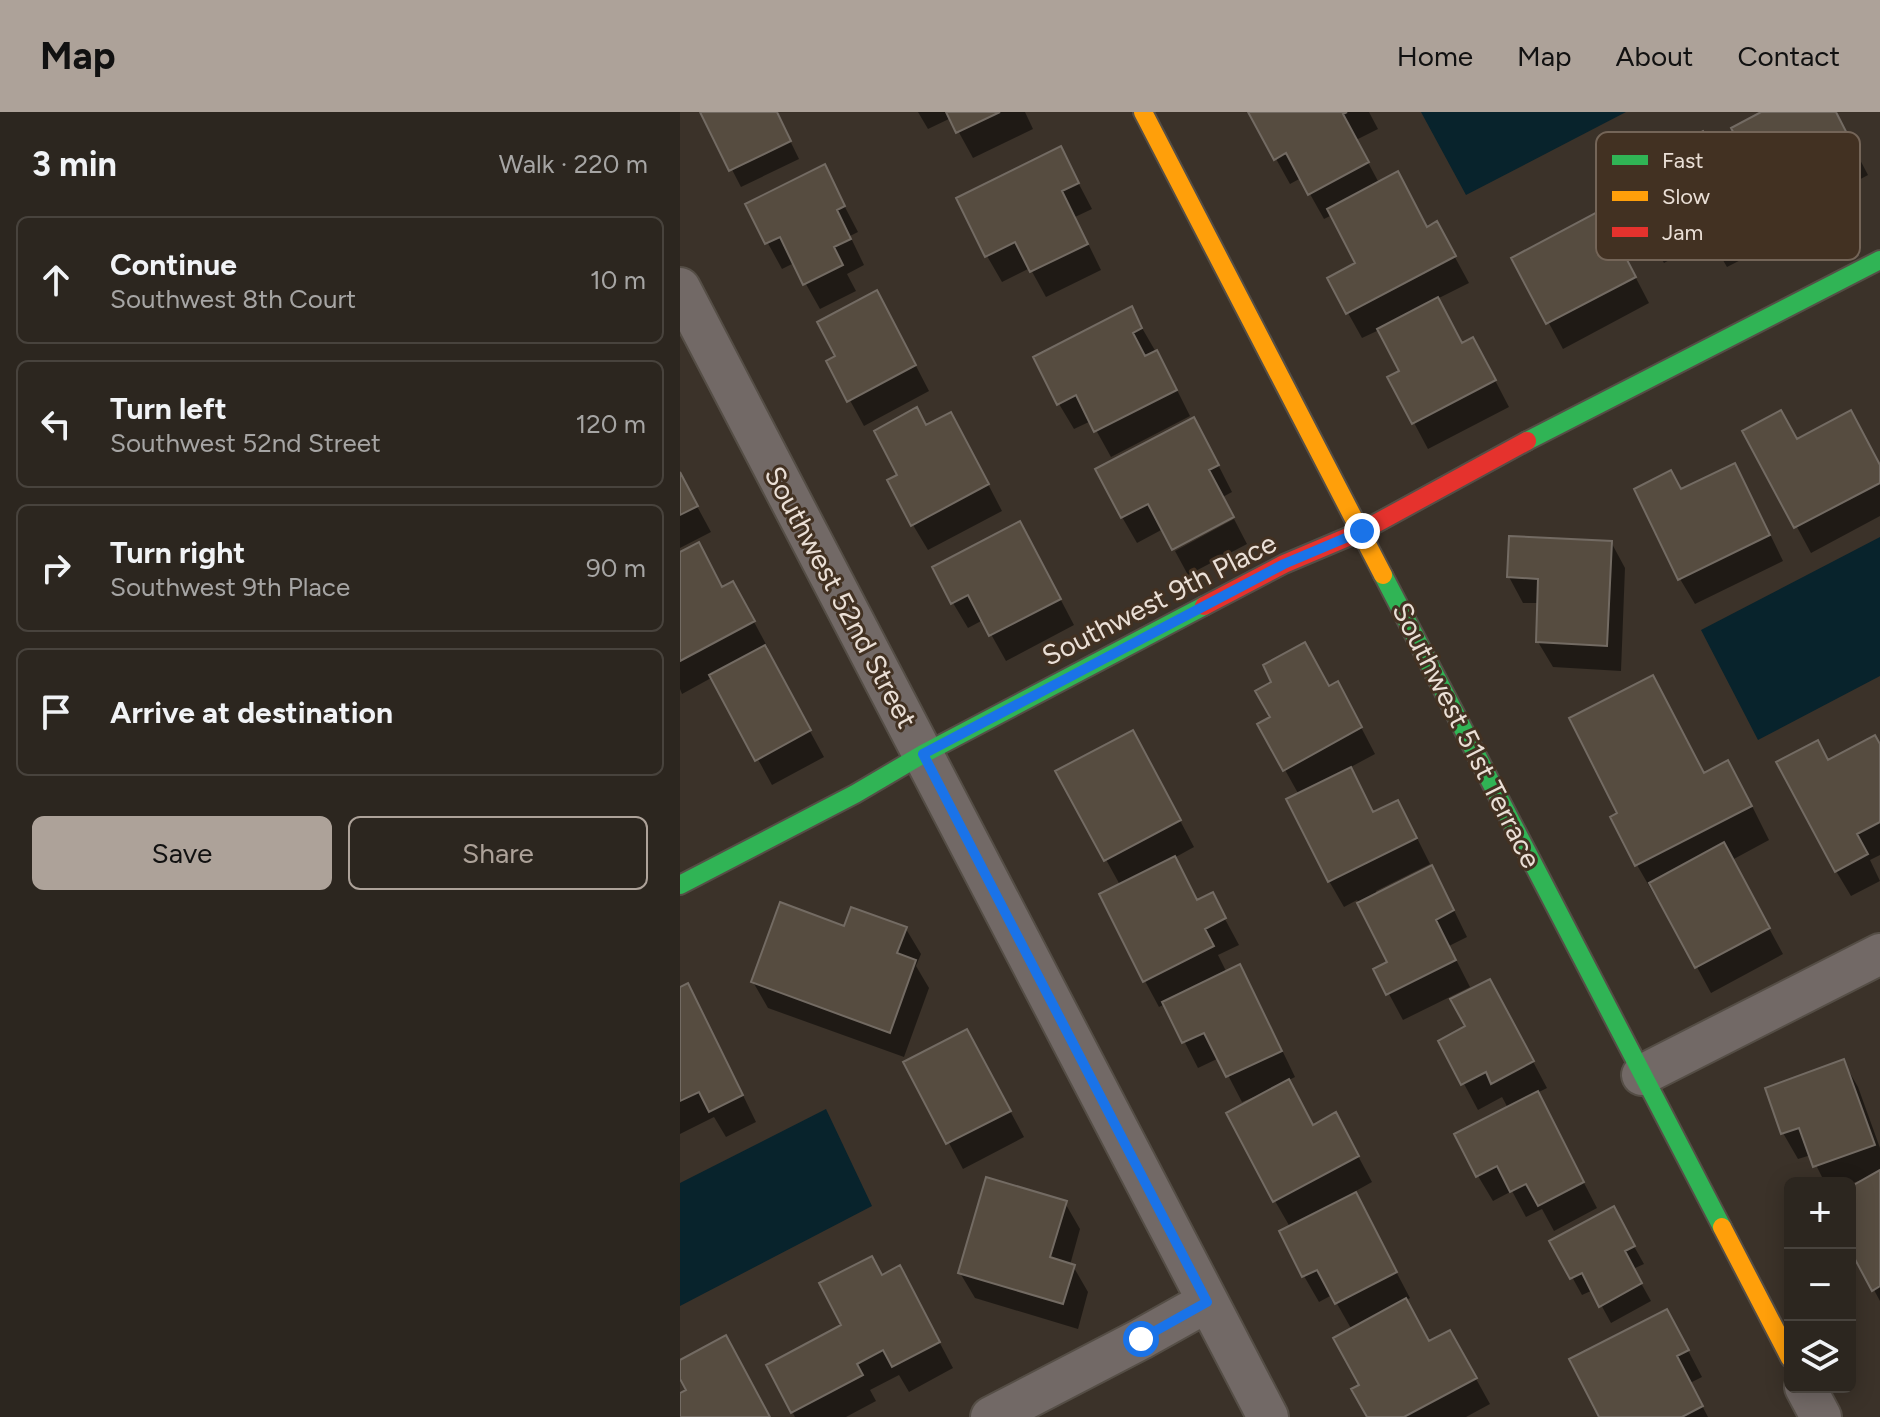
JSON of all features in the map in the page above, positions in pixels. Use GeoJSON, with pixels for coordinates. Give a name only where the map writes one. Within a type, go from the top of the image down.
{"type":"FeatureCollection","features":[{"type":"Feature","properties":{"kind":"street","name":"Southwest 51st Terrace"},"geometry":{"type":"LineString","coordinates":[[1143,112],[1784,1347]]}},
{"type":"Feature","properties":{"kind":"street","name":"Southwest 9th Place"},"geometry":{"type":"LineString","coordinates":[[680,885],[1284,564],[1362,531],[1507,451],[1880,260]]}},
{"type":"Feature","properties":{"kind":"street","name":"Southwest 52nd Street"},"geometry":{"type":"LineString","coordinates":[[680,288],[1268,1417]]}},
{"type":"Feature","properties":{"kind":"street"},"geometry":{"type":"LineString","coordinates":[[1642,1075],[1880,954]]}},
{"type":"Feature","properties":{"kind":"street"},"geometry":{"type":"LineString","coordinates":[[991,1417],[1207,1302]]}},
{"type":"Feature","properties":{"kind":"street"},"geometry":{"type":"LineString","coordinates":[[1808,1393],[1821,1417]]}},
{"type":"Feature","properties":{"kind":"water"},"geometry":{"type":"Polygon","coordinates":[[[1421,112],[1626,112],[1466,195],[1421,112]]]}},
{"type":"Feature","properties":{"kind":"water"},"geometry":{"type":"Polygon","coordinates":[[[1880,537],[1880,676],[1758,740],[1701,630],[1880,537]]]}},
{"type":"Feature","properties":{"kind":"water"},"geometry":{"type":"Polygon","coordinates":[[[826,1109],[872,1206],[680,1306],[680,1183],[826,1109]]]}},
{"type":"Feature","properties":{"kind":"building"},"geometry":{"type":"Polygon","coordinates":[[[700,112],[777,112],[791,141],[729,171],[700,112]]]}},
{"type":"Feature","properties":{"kind":"building"},"geometry":{"type":"Polygon","coordinates":[[[946,112],[1000,112],[956,133],[946,112]]]}},
{"type":"Feature","properties":{"kind":"building"},"geometry":{"type":"Polygon","coordinates":[[[1248,112],[1347,112],[1343,114],[1369,162],[1308,195],[1286,153],[1274,160],[1248,112]]]}},
{"type":"Feature","properties":{"kind":"building"},"geometry":{"type":"Polygon","coordinates":[[[1761,112],[1836,112],[1846,132],[1733,132],[1731,128],[1761,112]]]}},
{"type":"Feature","properties":{"kind":"building"},"geometry":{"type":"Polygon","coordinates":[[[1061,146],[1079,183],[1062,191],[1088,244],[1030,272],[1015,242],[985,257],[956,198],[1061,146]]]}},
{"type":"Feature","properties":{"kind":"building"},"geometry":{"type":"Polygon","coordinates":[[[825,164],[845,206],[837,210],[851,239],[834,247],[843,265],[803,285],[780,237],[765,244],[745,204],[825,164]]]}},
{"type":"Feature","properties":{"kind":"building"},"geometry":{"type":"Polygon","coordinates":[[[1398,171],[1427,227],[1437,221],[1456,256],[1346,314],[1327,278],[1355,263],[1327,209],[1398,171]]]}},
{"type":"Feature","properties":{"kind":"building"},"geometry":{"type":"Polygon","coordinates":[[[1596,213],[1596,260],[1627,260],[1636,277],[1546,324],[1511,258],[1596,213]]]}},
{"type":"Feature","properties":{"kind":"building"},"geometry":{"type":"Polygon","coordinates":[[[877,290],[916,365],[847,402],[826,361],[835,356],[817,322],[877,290]]]}},
{"type":"Feature","properties":{"kind":"building"},"geometry":{"type":"Polygon","coordinates":[[[1438,297],[1462,343],[1473,337],[1496,380],[1412,424],[1387,377],[1399,371],[1377,329],[1438,297]]]}},
{"type":"Feature","properties":{"kind":"building"},"geometry":{"type":"Polygon","coordinates":[[[1132,306],[1142,328],[1133,333],[1145,356],[1157,350],[1177,390],[1094,432],[1076,395],[1057,405],[1033,357],[1132,306]]]}},
{"type":"Feature","properties":{"kind":"building"},"geometry":{"type":"Polygon","coordinates":[[[917,407],[926,425],[951,412],[989,484],[911,526],[887,480],[897,475],[874,431],[917,407]]]}},
{"type":"Feature","properties":{"kind":"building"},"geometry":{"type":"Polygon","coordinates":[[[1781,410],[1797,439],[1851,410],[1880,465],[1880,483],[1794,528],[1742,431],[1781,410]]]}},
{"type":"Feature","properties":{"kind":"building"},"geometry":{"type":"Polygon","coordinates":[[[1194,417],[1219,465],[1209,470],[1234,517],[1172,550],[1148,504],[1121,518],[1095,469],[1194,417]]]}},
{"type":"Feature","properties":{"kind":"building"},"geometry":{"type":"Polygon","coordinates":[[[1735,463],[1770,535],[1678,580],[1634,489],[1671,470],[1681,489],[1735,463]]]}},
{"type":"Feature","properties":{"kind":"building"},"geometry":{"type":"Polygon","coordinates":[[[680,472],[698,506],[680,515],[680,472]]]}},
{"type":"Feature","properties":{"kind":"building"},"geometry":{"type":"Polygon","coordinates":[[[1020,521],[1061,599],[989,636],[968,595],[951,604],[932,567],[1020,521]]]}},
{"type":"Feature","properties":{"kind":"building"},"geometry":{"type":"Polygon","coordinates":[[[1509,536],[1612,541],[1607,646],[1536,642],[1538,579],[1507,577],[1509,536]]]}},
{"type":"Feature","properties":{"kind":"building"},"geometry":{"type":"Polygon","coordinates":[[[699,542],[722,587],[733,581],[755,621],[680,661],[680,552],[699,542]]]}},
{"type":"Feature","properties":{"kind":"building"},"geometry":{"type":"Polygon","coordinates":[[[1305,642],[1329,686],[1338,681],[1362,727],[1283,771],[1257,724],[1270,717],[1255,691],[1271,682],[1263,665],[1305,642]]]}},
{"type":"Feature","properties":{"kind":"building"},"geometry":{"type":"Polygon","coordinates":[[[765,645],[811,730],[755,761],[709,675],[765,645]]]}},
{"type":"Feature","properties":{"kind":"building"},"geometry":{"type":"Polygon","coordinates":[[[1653,675],[1704,773],[1728,760],[1752,806],[1635,866],[1610,817],[1617,813],[1569,718],[1653,675]]]}},
{"type":"Feature","properties":{"kind":"building"},"geometry":{"type":"Polygon","coordinates":[[[1133,730],[1181,820],[1104,861],[1055,771],[1133,730]]]}},
{"type":"Feature","properties":{"kind":"building"},"geometry":{"type":"Polygon","coordinates":[[[1875,735],[1880,744],[1880,822],[1857,834],[1868,854],[1835,872],[1776,762],[1818,740],[1828,760],[1875,735]]]}},
{"type":"Feature","properties":{"kind":"building"},"geometry":{"type":"Polygon","coordinates":[[[1351,767],[1373,812],[1398,800],[1417,838],[1328,882],[1286,799],[1351,767]]]}},
{"type":"Feature","properties":{"kind":"building"},"geometry":{"type":"Polygon","coordinates":[[[1724,842],[1770,928],[1695,968],[1649,883],[1724,842]]]}},
{"type":"Feature","properties":{"kind":"building"},"geometry":{"type":"Polygon","coordinates":[[[1175,856],[1197,900],[1213,892],[1226,918],[1205,929],[1214,946],[1143,982],[1099,894],[1175,856]]]}},
{"type":"Feature","properties":{"kind":"building"},"geometry":{"type":"Polygon","coordinates":[[[1432,865],[1454,910],[1436,920],[1456,960],[1386,995],[1373,969],[1387,962],[1357,903],[1432,865]]]}},
{"type":"Feature","properties":{"kind":"building"},"geometry":{"type":"Polygon","coordinates":[[[780,902],[844,926],[851,907],[907,927],[897,953],[916,960],[890,1033],[751,982],[780,902]]]}},
{"type":"Feature","properties":{"kind":"building"},"geometry":{"type":"Polygon","coordinates":[[[1240,964],[1282,1051],[1226,1077],[1204,1033],[1182,1043],[1162,1002],[1240,964]]]}},
{"type":"Feature","properties":{"kind":"building"},"geometry":{"type":"Polygon","coordinates":[[[1490,979],[1534,1061],[1491,1084],[1486,1072],[1461,1085],[1438,1041],[1465,1026],[1450,999],[1490,979]]]}},
{"type":"Feature","properties":{"kind":"building"},"geometry":{"type":"Polygon","coordinates":[[[688,983],[743,1095],[709,1112],[699,1092],[680,1101],[680,987],[688,983]]]}},
{"type":"Feature","properties":{"kind":"building"},"geometry":{"type":"Polygon","coordinates":[[[967,1029],[1011,1111],[946,1144],[903,1062],[967,1029]]]}},
{"type":"Feature","properties":{"kind":"building"},"geometry":{"type":"Polygon","coordinates":[[[1844,1059],[1875,1145],[1813,1167],[1799,1128],[1781,1134],[1765,1088],[1844,1059]]]}},
{"type":"Feature","properties":{"kind":"building"},"geometry":{"type":"Polygon","coordinates":[[[1289,1079],[1313,1125],[1336,1112],[1359,1156],[1273,1202],[1226,1113],[1289,1079]]]}},
{"type":"Feature","properties":{"kind":"building"},"geometry":{"type":"Polygon","coordinates":[[[1538,1091],[1584,1182],[1538,1206],[1526,1184],[1510,1192],[1497,1166],[1476,1177],[1454,1134],[1538,1091]]]}},
{"type":"Feature","properties":{"kind":"building"},"geometry":{"type":"Polygon","coordinates":[[[1880,1170],[1880,1286],[1872,1291],[1856,1261],[1856,1184],[1880,1170]]]}},
{"type":"Feature","properties":{"kind":"building"},"geometry":{"type":"Polygon","coordinates":[[[986,1177],[1067,1201],[1050,1257],[1075,1265],[1063,1304],[958,1273],[986,1177]]]}},
{"type":"Feature","properties":{"kind":"building"},"geometry":{"type":"Polygon","coordinates":[[[1356,1192],[1397,1272],[1335,1304],[1317,1270],[1302,1277],[1279,1231],[1356,1192]]]}},
{"type":"Feature","properties":{"kind":"building"},"geometry":{"type":"Polygon","coordinates":[[[1614,1206],[1635,1246],[1625,1251],[1642,1283],[1599,1307],[1582,1273],[1570,1279],[1549,1241],[1614,1206]]]}},
{"type":"Feature","properties":{"kind":"building"},"geometry":{"type":"Polygon","coordinates":[[[872,1256],[882,1275],[900,1265],[940,1342],[892,1367],[883,1350],[857,1364],[863,1375],[791,1413],[766,1365],[841,1325],[819,1283],[872,1256]]]}},
{"type":"Feature","properties":{"kind":"building"},"geometry":{"type":"Polygon","coordinates":[[[1406,1298],[1429,1341],[1450,1330],[1477,1378],[1404,1417],[1367,1417],[1351,1389],[1359,1385],[1333,1338],[1406,1298]]]}},
{"type":"Feature","properties":{"kind":"building"},"geometry":{"type":"Polygon","coordinates":[[[1667,1309],[1689,1350],[1677,1356],[1703,1406],[1682,1417],[1599,1417],[1569,1359],[1667,1309]]]}},
{"type":"Feature","properties":{"kind":"building"},"geometry":{"type":"Polygon","coordinates":[[[726,1335],[770,1417],[680,1417],[680,1393],[686,1390],[680,1379],[680,1360],[726,1335]]]}},
{"type":"Feature","properties":{"kind":"traffic: fast"},"geometry":{"type":"LineString","coordinates":[[1527,441],[1880,260]]}},
{"type":"Feature","properties":{"kind":"traffic: fast"},"geometry":{"type":"LineString","coordinates":[[1383,575],[1722,1227]]}},
{"type":"Feature","properties":{"kind":"traffic: fast"},"geometry":{"type":"LineString","coordinates":[[680,885],[1204,606]]}},
{"type":"Feature","properties":{"kind":"traffic: slow"},"geometry":{"type":"LineString","coordinates":[[1143,112],[1383,575]]}},
{"type":"Feature","properties":{"kind":"traffic: slow"},"geometry":{"type":"LineString","coordinates":[[1722,1227],[1784,1346]]}},
{"type":"Feature","properties":{"kind":"traffic: jam"},"geometry":{"type":"LineString","coordinates":[[1204,606],[1284,564],[1362,531],[1527,441]]}},
{"type":"Feature","properties":{"kind":"route"},"geometry":{"type":"LineString","coordinates":[[1141,1339],[1207,1302],[923,754],[1284,564],[1362,531]]}}]}
